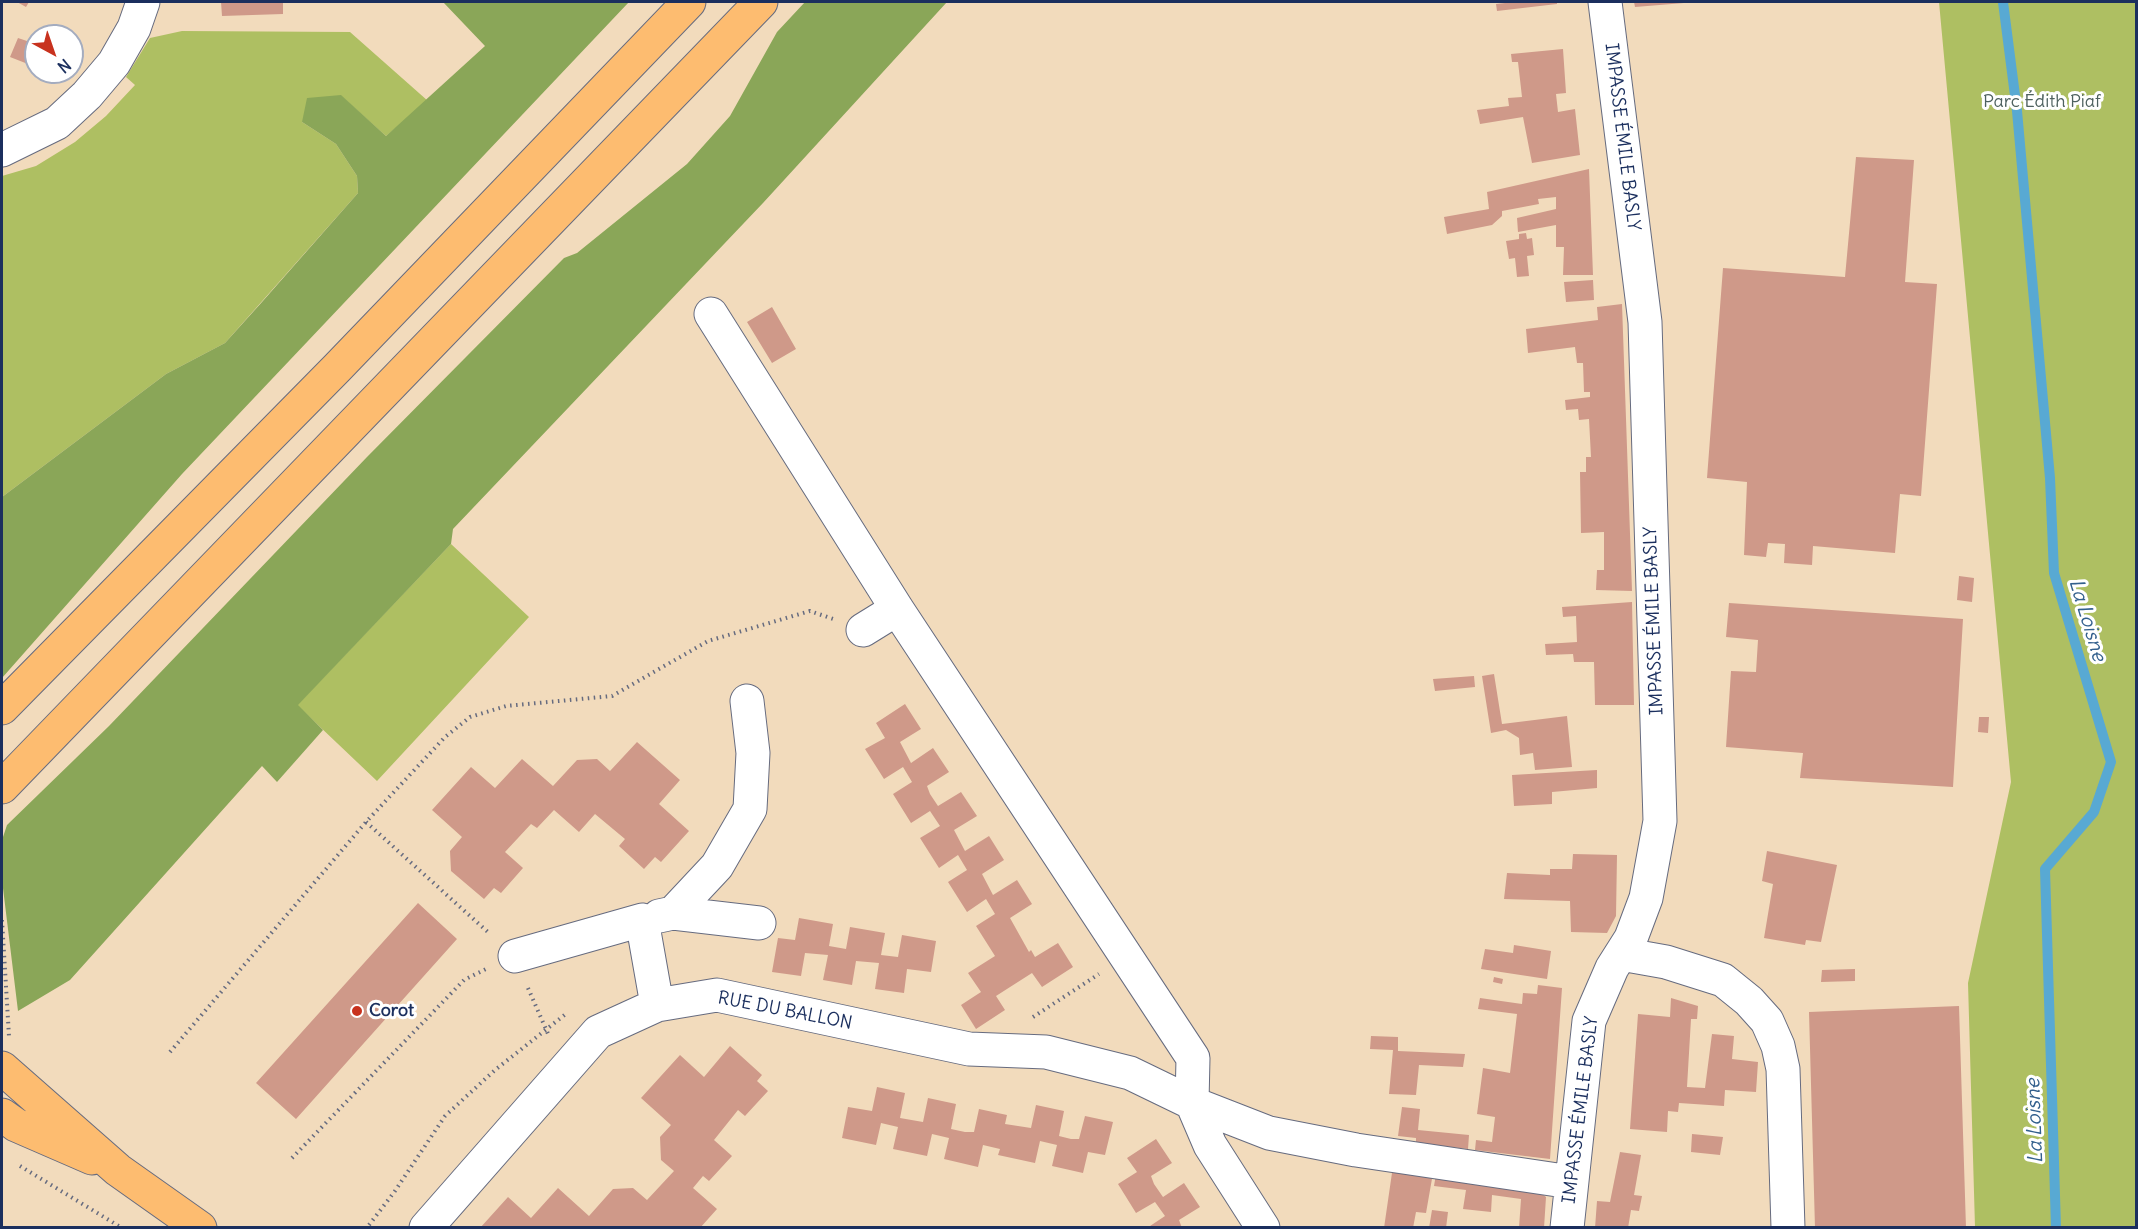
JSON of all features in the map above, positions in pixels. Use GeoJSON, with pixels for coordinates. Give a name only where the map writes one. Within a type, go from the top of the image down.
{"type":"FeatureCollection","features":[{"type":"Feature","properties":{"kind":"main road"},"geometry":{"type":"LineString","coordinates":[[2,708],[337,368],[689,2]]}},
{"type":"Feature","properties":{"kind":"main road"},"geometry":{"type":"LineString","coordinates":[[2,787],[760,2]]}},
{"type":"Feature","properties":{"kind":"main road"},"geometry":{"type":"LineString","coordinates":[[5,1055],[53,1111],[118,1170],[200,1227]]}},
{"type":"Feature","properties":{"kind":"main road"},"geometry":{"type":"LineString","coordinates":[[2,1115],[16,1125],[118,1170]]}},
{"type":"Feature","properties":{"kind":"street"},"geometry":{"type":"LineString","coordinates":[[2,150],[57,123],[87,95],[114,63],[134,28],[143,2]]}},
{"type":"Feature","properties":{"kind":"street","name":"IMPASSE ÉMILE BASLY"},"geometry":{"type":"LineString","coordinates":[[1567,1227],[1589,1021],[1599,994],[1631,938],[1646,898],[1660,821],[1645,322],[1605,2]]}},
{"type":"Feature","properties":{"kind":"street"},"geometry":{"type":"LineString","coordinates":[[711,314],[897,609],[1193,1058],[1192,1103],[1210,1145],[1263,1227]]}},
{"type":"Feature","properties":{"kind":"street"},"geometry":{"type":"LineString","coordinates":[[863,630],[897,609]]}},
{"type":"Feature","properties":{"kind":"street"},"geometry":{"type":"LineString","coordinates":[[657,1005],[658,916],[717,866],[750,809],[753,753],[747,701]]}},
{"type":"Feature","properties":{"kind":"street"},"geometry":{"type":"LineString","coordinates":[[515,956],[658,916],[759,923]]}},
{"type":"Feature","properties":{"kind":"street"},"geometry":{"type":"LineString","coordinates":[[1621,954],[1666,962],[1723,980],[1749,1001],[1767,1022],[1778,1046],[1783,1069],[1788,1227]]}},
{"type":"Feature","properties":{"kind":"street","name":"RUE DU BALLON"},"geometry":{"type":"LineString","coordinates":[[426,1227],[598,1032],[657,1005],[717,995],[969,1049],[1046,1052],[1130,1073],[1192,1103],[1269,1133],[1356,1150],[1571,1182]]}},
{"type":"Feature","properties":{"kind":"path"},"geometry":{"type":"LineString","coordinates":[[170,1052],[366,822],[445,737],[470,717],[506,706],[612,696],[708,641],[810,610],[863,630]]}},
{"type":"Feature","properties":{"kind":"path"},"geometry":{"type":"LineString","coordinates":[[366,822],[515,956],[563,1070]]}},
{"type":"Feature","properties":{"kind":"path"},"geometry":{"type":"LineString","coordinates":[[2,920],[5,1055]]}},
{"type":"Feature","properties":{"kind":"path"},"geometry":{"type":"LineString","coordinates":[[292,1158],[464,980],[515,956]]}},
{"type":"Feature","properties":{"kind":"path"},"geometry":{"type":"LineString","coordinates":[[1032,1018],[1126,956]]}},
{"type":"Feature","properties":{"kind":"path"},"geometry":{"type":"LineString","coordinates":[[369,1225],[395,1191],[445,1116],[545,1028],[570,1011]]}},
{"type":"Feature","properties":{"kind":"path"},"geometry":{"type":"LineString","coordinates":[[12,1161],[122,1227]]}},
{"type":"Feature","properties":{"kind":"green space"},"geometry":{"type":"Polygon","coordinates":[[[443,2],[629,2],[182,474],[2,678],[2,497],[166,374],[225,343],[262,302],[358,193],[357,176],[336,144],[302,122],[307,98],[341,95],[386,136],[485,46],[443,2]]]}},
{"type":"Feature","properties":{"kind":"green space"},"geometry":{"type":"Polygon","coordinates":[[[805,2],[947,2],[763,203],[453,529],[451,544],[298,705],[323,730],[277,782],[262,766],[70,980],[18,1011],[2,880],[2,840],[7,825],[109,726],[367,457],[564,258],[577,253],[687,164],[730,116],[777,32],[805,2]]]}},
{"type":"Feature","properties":{"kind":"green space","name":"Parc Édith Piaf"},"geometry":{"type":"Polygon","coordinates":[[[1939,2],[2136,2],[2136,1227],[1975,1227],[1968,983],[2011,782],[1939,2]]]}},
{"type":"Feature","properties":{"kind":"green space"},"geometry":{"type":"Polygon","coordinates":[[[182,31],[350,32],[428,101],[386,136],[341,96],[302,122],[336,144],[357,176],[358,193],[225,343],[166,374],[2,497],[2,176],[36,166],[75,142],[106,116],[135,85],[126,77],[150,38],[182,31]]]}},
{"type":"Feature","properties":{"kind":"green space"},"geometry":{"type":"Polygon","coordinates":[[[451,544],[529,617],[377,781],[297,705],[451,544]]]}},
{"type":"Feature","properties":{"kind":"building"},"geometry":{"type":"Polygon","coordinates":[[[17,2],[29,2],[26,7],[17,2]]]}},
{"type":"Feature","properties":{"kind":"building"},"geometry":{"type":"Polygon","coordinates":[[[221,2],[283,2],[283,14],[222,16],[221,2]]]}},
{"type":"Feature","properties":{"kind":"building"},"geometry":{"type":"Polygon","coordinates":[[[1557,2],[1557,4],[1497,11],[1496,4],[1557,2]]]}},
{"type":"Feature","properties":{"kind":"building"},"geometry":{"type":"Polygon","coordinates":[[[1634,2],[1684,2],[1684,3],[1635,7],[1634,2]]]}},
{"type":"Feature","properties":{"kind":"building"},"geometry":{"type":"Polygon","coordinates":[[[18,38],[24,40],[24,62],[10,57],[18,38]]]}},
{"type":"Feature","properties":{"kind":"building"},"geometry":{"type":"Polygon","coordinates":[[[1563,49],[1566,93],[1556,94],[1558,112],[1575,109],[1580,155],[1532,163],[1523,117],[1480,124],[1477,110],[1509,106],[1508,98],[1522,97],[1518,62],[1512,62],[1511,54],[1563,49]]]}},
{"type":"Feature","properties":{"kind":"building"},"geometry":{"type":"Polygon","coordinates":[[[1856,157],[1914,160],[1905,282],[1937,284],[1921,496],[1900,494],[1895,553],[1813,546],[1812,565],[1784,563],[1785,544],[1768,543],[1766,557],[1744,555],[1747,482],[1707,478],[1723,268],[1845,277],[1856,157]]]}},
{"type":"Feature","properties":{"kind":"building"},"geometry":{"type":"Polygon","coordinates":[[[1589,169],[1593,275],[1563,275],[1564,247],[1556,247],[1556,225],[1518,232],[1517,218],[1556,209],[1556,197],[1538,199],[1539,204],[1502,211],[1502,216],[1492,225],[1447,234],[1444,217],[1489,209],[1487,192],[1589,169]]]}},
{"type":"Feature","properties":{"kind":"building"},"geometry":{"type":"Polygon","coordinates":[[[1526,233],[1527,239],[1532,238],[1534,255],[1527,256],[1529,276],[1517,277],[1515,258],[1509,259],[1506,241],[1519,239],[1519,234],[1526,233]]]}},
{"type":"Feature","properties":{"kind":"building"},"geometry":{"type":"Polygon","coordinates":[[[1593,280],[1594,300],[1566,302],[1564,282],[1593,280]]]}},
{"type":"Feature","properties":{"kind":"building"},"geometry":{"type":"Polygon","coordinates":[[[1622,304],[1632,591],[1596,590],[1597,570],[1604,570],[1604,532],[1581,533],[1580,472],[1586,472],[1586,457],[1591,457],[1589,419],[1579,420],[1578,409],[1566,410],[1565,400],[1590,397],[1590,392],[1584,392],[1583,363],[1577,363],[1575,347],[1528,353],[1526,329],[1598,320],[1597,307],[1622,304]]]}},
{"type":"Feature","properties":{"kind":"building"},"geometry":{"type":"Polygon","coordinates":[[[772,307],[796,349],[772,363],[747,322],[772,307]]]}},
{"type":"Feature","properties":{"kind":"building"},"geometry":{"type":"Polygon","coordinates":[[[1959,576],[1974,578],[1972,602],[1957,600],[1959,576]]]}},
{"type":"Feature","properties":{"kind":"building"},"geometry":{"type":"Polygon","coordinates":[[[1632,602],[1634,705],[1595,705],[1594,662],[1574,662],[1573,654],[1546,655],[1545,644],[1577,642],[1576,616],[1563,617],[1562,607],[1632,602]]]}},
{"type":"Feature","properties":{"kind":"building"},"geometry":{"type":"Polygon","coordinates":[[[1729,603],[1963,619],[1953,787],[1800,778],[1803,753],[1726,747],[1731,671],[1756,672],[1758,640],[1726,637],[1729,603]]]}},
{"type":"Feature","properties":{"kind":"building"},"geometry":{"type":"Polygon","coordinates":[[[1494,674],[1502,724],[1567,716],[1572,767],[1535,770],[1533,753],[1520,755],[1519,738],[1506,730],[1491,733],[1482,676],[1494,674]]]}},
{"type":"Feature","properties":{"kind":"building"},"geometry":{"type":"Polygon","coordinates":[[[1474,676],[1475,687],[1435,691],[1433,679],[1474,676]]]}},
{"type":"Feature","properties":{"kind":"building"},"geometry":{"type":"Polygon","coordinates":[[[905,704],[921,729],[900,742],[911,763],[933,748],[949,772],[927,786],[930,794],[938,806],[961,792],[977,816],[954,830],[965,851],[989,836],[1004,860],[982,874],[993,895],[1017,880],[1032,904],[1010,918],[1029,952],[1031,950],[1035,957],[1058,943],[1073,967],[1042,987],[1032,973],[996,996],[1005,1010],[976,1029],[961,1005],[981,992],[968,973],[995,956],[976,926],[995,914],[986,899],[967,912],[948,882],[967,870],[958,855],[939,868],[920,838],[940,826],[930,811],[911,823],[893,794],[912,782],[903,767],[884,779],[865,749],[885,738],[876,723],[905,704]]]}},
{"type":"Feature","properties":{"kind":"building"},"geometry":{"type":"Polygon","coordinates":[[[1979,717],[1989,717],[1988,733],[1978,732],[1979,717]]]}},
{"type":"Feature","properties":{"kind":"building"},"geometry":{"type":"Polygon","coordinates":[[[637,742],[680,780],[659,804],[689,831],[661,862],[655,857],[644,869],[619,846],[625,839],[595,814],[579,832],[554,810],[537,828],[531,824],[505,852],[523,868],[501,893],[494,888],[484,899],[451,871],[450,851],[462,837],[432,810],[471,767],[495,788],[522,759],[553,786],[577,760],[597,759],[610,771],[637,742]]]}},
{"type":"Feature","properties":{"kind":"building"},"geometry":{"type":"Polygon","coordinates":[[[1597,770],[1597,788],[1552,792],[1552,804],[1514,806],[1512,775],[1597,770]]]}},
{"type":"Feature","properties":{"kind":"building"},"geometry":{"type":"Polygon","coordinates":[[[1767,851],[1837,865],[1821,942],[1806,940],[1805,945],[1764,938],[1773,884],[1762,881],[1767,851]]]}},
{"type":"Feature","properties":{"kind":"building"},"geometry":{"type":"Polygon","coordinates":[[[1573,854],[1617,855],[1616,916],[1607,933],[1571,932],[1570,901],[1504,899],[1507,873],[1550,875],[1550,869],[1572,869],[1573,854]]]}},
{"type":"Feature","properties":{"kind":"building","name":"Corot"},"geometry":{"type":"Polygon","coordinates":[[[418,903],[457,939],[296,1119],[256,1083],[418,903]]]}},
{"type":"Feature","properties":{"kind":"building"},"geometry":{"type":"Polygon","coordinates":[[[799,918],[833,924],[829,946],[846,949],[850,927],[885,933],[881,955],[898,957],[902,935],[936,941],[931,972],[907,969],[904,993],[875,989],[879,963],[856,961],[852,985],[823,980],[828,955],[805,953],[801,976],[772,972],[778,938],[795,940],[799,918]]]}},
{"type":"Feature","properties":{"kind":"building"},"geometry":{"type":"Polygon","coordinates":[[[1514,945],[1551,951],[1547,979],[1481,969],[1485,949],[1513,953],[1514,945]]]}},
{"type":"Feature","properties":{"kind":"building"},"geometry":{"type":"Polygon","coordinates":[[[1855,969],[1855,981],[1821,982],[1822,970],[1855,969]]]}},
{"type":"Feature","properties":{"kind":"building"},"geometry":{"type":"Polygon","coordinates":[[[1494,977],[1503,979],[1502,984],[1493,982],[1494,977]]]}},
{"type":"Feature","properties":{"kind":"building"},"geometry":{"type":"Polygon","coordinates":[[[1538,985],[1562,988],[1550,1159],[1475,1150],[1476,1140],[1492,1142],[1495,1117],[1477,1114],[1483,1068],[1510,1073],[1517,1014],[1478,1009],[1480,998],[1522,1004],[1523,993],[1537,994],[1538,985]]]}},
{"type":"Feature","properties":{"kind":"building"},"geometry":{"type":"Polygon","coordinates":[[[1671,998],[1698,1006],[1697,1019],[1691,1019],[1687,1087],[1705,1088],[1712,1034],[1734,1036],[1732,1059],[1758,1062],[1756,1092],[1725,1090],[1724,1106],[1679,1103],[1678,1112],[1668,1111],[1667,1132],[1630,1129],[1638,1014],[1670,1017],[1671,998]]]}},
{"type":"Feature","properties":{"kind":"building"},"geometry":{"type":"Polygon","coordinates":[[[1959,1006],[1966,1228],[1815,1228],[1809,1012],[1959,1006]]]}},
{"type":"Feature","properties":{"kind":"building"},"geometry":{"type":"Polygon","coordinates":[[[1371,1036],[1398,1037],[1398,1051],[1465,1054],[1463,1067],[1419,1065],[1416,1095],[1389,1094],[1393,1050],[1370,1049],[1371,1036]]]}},
{"type":"Feature","properties":{"kind":"building"},"geometry":{"type":"Polygon","coordinates":[[[730,1046],[762,1075],[757,1081],[768,1091],[745,1116],[738,1110],[714,1140],[732,1156],[709,1181],[703,1176],[693,1188],[717,1209],[700,1228],[480,1228],[508,1197],[531,1218],[558,1188],[589,1216],[613,1189],[633,1188],[647,1200],[674,1171],[661,1160],[660,1137],[671,1125],[641,1098],[680,1055],[704,1077],[730,1046]]]}},
{"type":"Feature","properties":{"kind":"building"},"geometry":{"type":"Polygon","coordinates":[[[877,1087],[905,1093],[900,1118],[923,1122],[928,1098],[956,1104],[951,1129],[965,1132],[974,1132],[979,1109],[1007,1115],[1005,1124],[1031,1128],[1036,1105],[1064,1111],[1059,1136],[1071,1139],[1079,1139],[1085,1116],[1113,1122],[1105,1155],[1088,1152],[1083,1173],[1052,1166],[1057,1145],[1040,1141],[1035,1163],[998,1155],[1000,1149],[983,1145],[978,1167],[944,1159],[949,1138],[932,1134],[927,1156],[893,1149],[898,1127],[881,1123],[876,1145],[842,1138],[848,1107],[872,1111],[877,1087]]]}},
{"type":"Feature","properties":{"kind":"building"},"geometry":{"type":"Polygon","coordinates":[[[1402,1107],[1420,1109],[1418,1130],[1469,1135],[1468,1149],[1416,1143],[1416,1138],[1398,1136],[1402,1107]]]}},
{"type":"Feature","properties":{"kind":"building"},"geometry":{"type":"Polygon","coordinates":[[[1692,1134],[1723,1137],[1720,1155],[1691,1152],[1692,1134]]]}},
{"type":"Feature","properties":{"kind":"building"},"geometry":{"type":"Polygon","coordinates":[[[1156,1139],[1172,1163],[1151,1176],[1154,1184],[1163,1197],[1184,1183],[1200,1207],[1179,1220],[1182,1228],[1147,1228],[1165,1216],[1155,1202],[1136,1213],[1118,1184],[1137,1172],[1127,1158],[1156,1139]]]}},
{"type":"Feature","properties":{"kind":"building"},"geometry":{"type":"Polygon","coordinates":[[[1620,1152],[1641,1155],[1634,1195],[1642,1196],[1639,1211],[1631,1210],[1628,1228],[1595,1228],[1597,1201],[1610,1202],[1620,1152]]]}},
{"type":"Feature","properties":{"kind":"building"},"geometry":{"type":"Polygon","coordinates":[[[1393,1166],[1433,1173],[1426,1213],[1416,1212],[1413,1228],[1384,1228],[1393,1166]]]}},
{"type":"Feature","properties":{"kind":"building"},"geometry":{"type":"Polygon","coordinates":[[[1436,1174],[1537,1190],[1546,1197],[1544,1228],[1519,1228],[1521,1199],[1492,1195],[1491,1212],[1463,1209],[1466,1190],[1434,1186],[1436,1174]]]}},
{"type":"Feature","properties":{"kind":"building"},"geometry":{"type":"Polygon","coordinates":[[[1432,1210],[1448,1212],[1446,1228],[1429,1228],[1432,1210]]]}},
{"type":"Feature","properties":{"kind":"waterway","name":"La Loisne"},"geometry":{"type":"LineString","coordinates":[[2003,2],[2017,111],[2050,478],[2054,573],[2111,762],[2094,812],[2045,869],[2056,1228]]}},
{"type":"Feature","properties":{"kind":"place","name":"Corot"},"geometry":{"type":"Point","coordinates":[357,1011]}}]}
